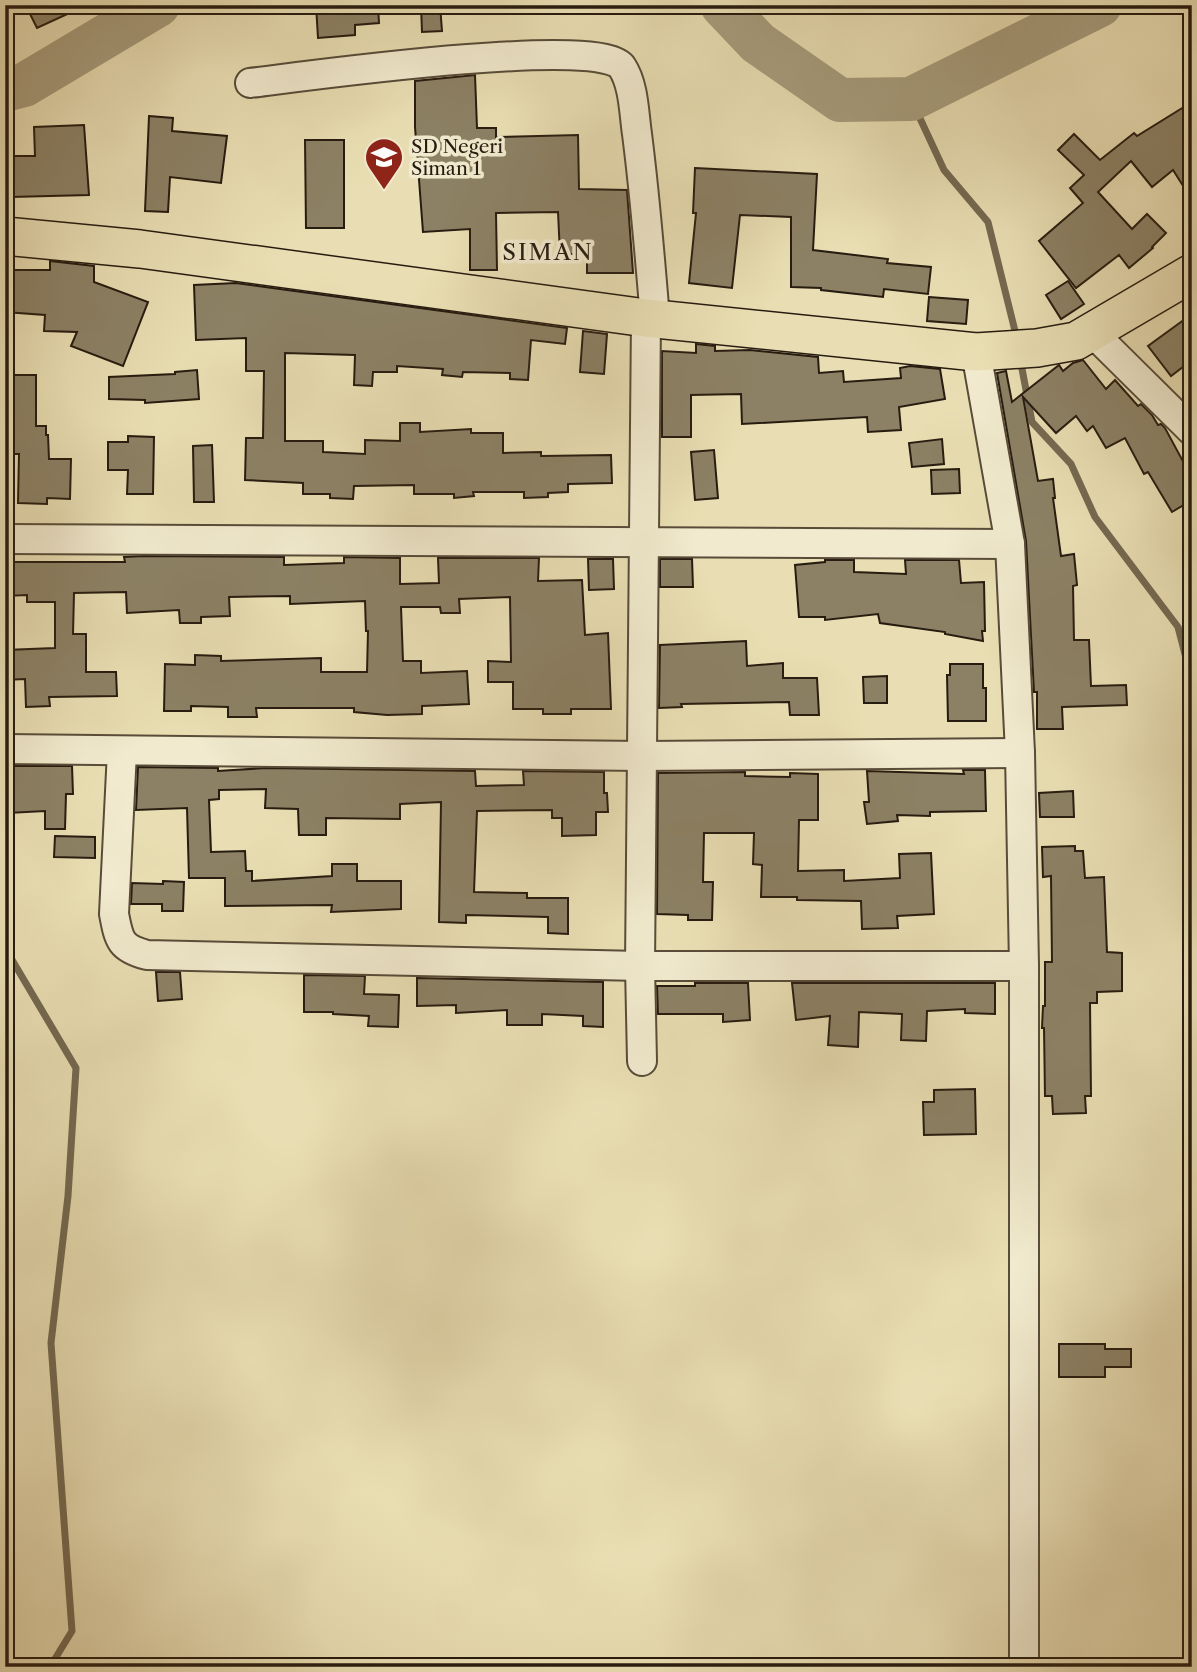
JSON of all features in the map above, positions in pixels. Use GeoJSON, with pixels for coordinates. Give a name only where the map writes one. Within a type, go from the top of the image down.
{"type":"FeatureCollection","features":[{"type":"Feature","properties":{"kind":"main road"},"geometry":{"type":"LineString","coordinates":[[5,236],[140,249],[651,319],[986,352],[1037,348],[1076,341],[1192,273]]}},
{"type":"Feature","properties":{"kind":"street"},"geometry":{"type":"LineString","coordinates":[[250,83],[378,67],[493,57],[594,56],[621,64],[628,76],[646,206],[651,319],[644,541],[640,966],[642,1061]]}},
{"type":"Feature","properties":{"kind":"street"},"geometry":{"type":"LineString","coordinates":[[1093,333],[1192,431]]}},
{"type":"Feature","properties":{"kind":"street"},"geometry":{"type":"LineString","coordinates":[[986,352],[1010,544],[1020,753],[1024,966],[1024,1667]]}},
{"type":"Feature","properties":{"kind":"street"},"geometry":{"type":"LineString","coordinates":[[5,539],[1010,544]]}},
{"type":"Feature","properties":{"kind":"street"},"geometry":{"type":"LineString","coordinates":[[5,749],[643,756],[1020,753]]}},
{"type":"Feature","properties":{"kind":"street"},"geometry":{"type":"LineString","coordinates":[[122,751],[114,914],[118,936],[131,951],[147,956],[640,966],[1024,966]]}},
{"type":"Feature","properties":{"kind":"building"},"geometry":{"type":"Polygon","coordinates":[[[43,5],[87,5],[37,28],[29,12],[43,5]]]}},
{"type":"Feature","properties":{"kind":"building"},"geometry":{"type":"Polygon","coordinates":[[[316,5],[378,5],[379,23],[355,25],[355,35],[318,38],[316,5]]]}},
{"type":"Feature","properties":{"kind":"building"},"geometry":{"type":"Polygon","coordinates":[[[421,5],[440,5],[442,31],[422,32],[421,5]]]}},
{"type":"Feature","properties":{"kind":"building"},"geometry":{"type":"Polygon","coordinates":[[[475,75],[477,128],[496,128],[496,137],[578,135],[579,189],[627,190],[633,273],[587,273],[587,254],[560,254],[558,212],[496,213],[497,270],[470,270],[470,229],[423,232],[415,127],[415,81],[475,75]]]}},
{"type":"Feature","properties":{"kind":"building"},"geometry":{"type":"Polygon","coordinates":[[[1192,102],[1192,200],[1173,170],[1152,187],[1131,161],[1098,192],[1132,229],[1147,214],[1166,233],[1129,268],[1119,255],[1076,288],[1039,241],[1083,203],[1070,188],[1084,175],[1058,150],[1074,134],[1100,160],[1134,133],[1137,136],[1192,102]]]}},
{"type":"Feature","properties":{"kind":"building"},"geometry":{"type":"Polygon","coordinates":[[[149,116],[173,118],[172,131],[227,136],[221,183],[170,177],[168,212],[145,211],[149,116]]]}},
{"type":"Feature","properties":{"kind":"building"},"geometry":{"type":"Polygon","coordinates":[[[84,125],[89,195],[11,197],[11,156],[35,156],[34,127],[84,125]]]}},
{"type":"Feature","properties":{"kind":"building"},"geometry":{"type":"Polygon","coordinates":[[[305,140],[344,140],[344,228],[306,228],[305,140]]]}},
{"type":"Feature","properties":{"kind":"building"},"geometry":{"type":"Polygon","coordinates":[[[695,168],[817,174],[813,250],[888,259],[887,263],[931,267],[928,294],[884,289],[883,297],[821,288],[791,287],[791,217],[740,215],[732,288],[689,283],[696,213],[693,213],[695,168]]]}},
{"type":"Feature","properties":{"kind":"building"},"geometry":{"type":"Polygon","coordinates":[[[50,261],[94,266],[94,282],[148,302],[123,366],[71,346],[77,332],[44,331],[45,315],[5,312],[5,270],[50,270],[50,261]]]}},
{"type":"Feature","properties":{"kind":"building"},"geometry":{"type":"Polygon","coordinates":[[[1068,281],[1084,304],[1061,319],[1046,295],[1068,281]]]}},
{"type":"Feature","properties":{"kind":"building"},"geometry":{"type":"Polygon","coordinates":[[[236,283],[567,328],[565,344],[531,340],[528,380],[510,379],[510,373],[463,372],[462,377],[442,375],[443,369],[397,366],[397,372],[373,372],[372,386],[354,385],[355,355],[285,353],[285,441],[323,441],[323,452],[365,454],[365,440],[400,441],[400,423],[420,423],[420,432],[471,429],[471,433],[503,433],[503,453],[541,452],[541,456],[611,455],[612,483],[568,484],[568,492],[548,493],[548,497],[524,498],[524,492],[473,492],[474,496],[454,498],[454,494],[414,494],[414,485],[354,486],[353,499],[330,498],[330,494],[303,494],[303,483],[245,480],[246,438],[263,438],[264,371],[246,371],[246,338],[196,340],[194,285],[236,283]]]}},
{"type":"Feature","properties":{"kind":"building"},"geometry":{"type":"Polygon","coordinates":[[[929,297],[968,300],[966,324],[927,321],[929,297]]]}},
{"type":"Feature","properties":{"kind":"building"},"geometry":{"type":"Polygon","coordinates":[[[1192,314],[1192,360],[1171,376],[1148,346],[1192,314]]]}},
{"type":"Feature","properties":{"kind":"building"},"geometry":{"type":"Polygon","coordinates":[[[583,331],[607,334],[604,374],[580,372],[583,331]]]}},
{"type":"Feature","properties":{"kind":"building"},"geometry":{"type":"Polygon","coordinates":[[[696,344],[715,346],[715,351],[750,350],[818,357],[819,373],[843,371],[844,382],[901,378],[900,368],[910,366],[940,369],[945,399],[899,407],[901,430],[868,432],[867,417],[742,424],[741,394],[691,395],[691,437],[662,437],[662,351],[696,353],[696,344]]]}},
{"type":"Feature","properties":{"kind":"building"},"geometry":{"type":"Polygon","coordinates":[[[1083,360],[1106,389],[1115,380],[1138,406],[1141,404],[1158,425],[1161,424],[1165,428],[1192,478],[1192,500],[1172,512],[1148,472],[1144,474],[1125,438],[1106,448],[1093,426],[1087,431],[1076,416],[1056,433],[1023,397],[1038,481],[1053,479],[1061,556],[1074,554],[1077,585],[1073,586],[1074,640],[1089,640],[1091,686],[1126,685],[1127,705],[1062,707],[1063,729],[1037,729],[1037,692],[1034,692],[1026,541],[997,373],[1006,371],[1012,402],[1059,365],[1063,371],[1073,363],[1083,360]]]}},
{"type":"Feature","properties":{"kind":"building"},"geometry":{"type":"Polygon","coordinates":[[[197,370],[199,399],[145,403],[145,400],[109,399],[109,377],[175,374],[197,370]]]}},
{"type":"Feature","properties":{"kind":"building"},"geometry":{"type":"Polygon","coordinates":[[[5,375],[36,375],[36,426],[46,426],[49,459],[71,459],[70,499],[47,498],[47,504],[18,503],[19,454],[9,454],[5,375]]]}},
{"type":"Feature","properties":{"kind":"building"},"geometry":{"type":"Polygon","coordinates":[[[128,436],[154,437],[153,494],[127,494],[128,470],[108,470],[108,442],[128,442],[128,436]]]}},
{"type":"Feature","properties":{"kind":"building"},"geometry":{"type":"Polygon","coordinates":[[[942,439],[944,464],[912,467],[909,443],[942,439]]]}},
{"type":"Feature","properties":{"kind":"building"},"geometry":{"type":"Polygon","coordinates":[[[212,445],[214,502],[194,502],[193,446],[212,445]]]}},
{"type":"Feature","properties":{"kind":"building"},"geometry":{"type":"Polygon","coordinates":[[[714,450],[718,498],[695,500],[691,452],[714,450]]]}},
{"type":"Feature","properties":{"kind":"building"},"geometry":{"type":"Polygon","coordinates":[[[959,469],[960,493],[932,494],[931,470],[959,469]]]}},
{"type":"Feature","properties":{"kind":"building"},"geometry":{"type":"Polygon","coordinates":[[[124,557],[284,557],[284,565],[344,563],[344,557],[400,558],[400,584],[439,583],[438,558],[539,558],[538,581],[582,580],[585,635],[608,633],[611,709],[571,709],[571,714],[543,714],[543,709],[513,709],[513,682],[488,682],[488,661],[511,662],[510,597],[459,599],[460,613],[441,613],[440,607],[401,607],[403,661],[421,661],[421,673],[467,671],[469,704],[422,706],[422,714],[387,715],[354,712],[354,708],[256,708],[257,717],[228,717],[228,707],[191,706],[191,711],[164,711],[165,664],[195,665],[195,655],[221,656],[221,661],[321,658],[321,672],[367,672],[368,631],[365,601],[290,604],[290,596],[229,597],[230,616],[201,617],[201,623],[180,623],[179,610],[127,613],[126,592],[74,593],[73,634],[86,634],[86,672],[116,672],[117,696],[49,697],[50,706],[26,707],[25,679],[5,680],[5,650],[55,648],[55,602],[27,602],[27,595],[5,596],[5,562],[125,562],[124,557]]]}},
{"type":"Feature","properties":{"kind":"building"},"geometry":{"type":"Polygon","coordinates":[[[588,559],[613,559],[614,589],[589,590],[588,559]]]}},
{"type":"Feature","properties":{"kind":"building"},"geometry":{"type":"Polygon","coordinates":[[[660,559],[692,559],[693,587],[660,587],[660,559]]]}},
{"type":"Feature","properties":{"kind":"building"},"geometry":{"type":"Polygon","coordinates":[[[825,560],[854,560],[854,572],[906,574],[905,560],[959,560],[961,583],[984,582],[983,641],[945,632],[880,623],[878,614],[825,620],[825,617],[799,617],[795,565],[825,560]]]}},
{"type":"Feature","properties":{"kind":"building"},"geometry":{"type":"Polygon","coordinates":[[[746,641],[747,666],[783,663],[783,678],[817,678],[819,715],[790,715],[789,702],[681,704],[682,707],[659,708],[660,645],[746,641]]]}},
{"type":"Feature","properties":{"kind":"building"},"geometry":{"type":"Polygon","coordinates":[[[950,664],[983,664],[986,721],[948,721],[947,675],[950,675],[950,664]]]}},
{"type":"Feature","properties":{"kind":"building"},"geometry":{"type":"Polygon","coordinates":[[[887,676],[887,703],[864,703],[863,677],[887,676]]]}},
{"type":"Feature","properties":{"kind":"building"},"geometry":{"type":"Polygon","coordinates":[[[7,766],[72,766],[73,794],[66,794],[65,829],[45,829],[45,811],[8,813],[7,766]]]}},
{"type":"Feature","properties":{"kind":"building"},"geometry":{"type":"Polygon","coordinates":[[[138,767],[218,768],[218,771],[266,768],[475,771],[476,786],[524,785],[523,771],[604,772],[608,812],[596,812],[596,835],[562,836],[562,818],[552,818],[552,810],[477,811],[474,892],[527,893],[527,898],[568,898],[568,934],[548,933],[548,917],[466,915],[466,923],[439,922],[441,802],[400,804],[400,819],[326,818],[326,835],[299,835],[298,809],[265,808],[266,789],[219,790],[219,799],[209,800],[211,852],[245,851],[246,871],[252,871],[252,881],[332,876],[332,864],[357,864],[357,881],[401,881],[401,909],[331,912],[332,905],[225,906],[225,878],[189,878],[187,808],[136,810],[138,767]]]}},
{"type":"Feature","properties":{"kind":"building"},"geometry":{"type":"Polygon","coordinates":[[[963,770],[985,770],[986,811],[930,812],[930,816],[897,815],[898,821],[867,824],[864,802],[869,802],[867,771],[964,774],[963,770]]]}},
{"type":"Feature","properties":{"kind":"building"},"geometry":{"type":"Polygon","coordinates":[[[745,772],[745,776],[790,777],[790,773],[818,774],[818,820],[799,820],[798,871],[844,870],[844,881],[900,878],[899,854],[931,853],[934,914],[897,916],[898,928],[862,929],[861,901],[761,897],[762,865],[753,864],[754,833],[704,833],[703,882],[713,882],[712,920],[688,920],[688,915],[657,914],[658,773],[745,772]]]}},
{"type":"Feature","properties":{"kind":"building"},"geometry":{"type":"Polygon","coordinates":[[[1073,791],[1074,817],[1040,817],[1039,793],[1073,791]]]}},
{"type":"Feature","properties":{"kind":"building"},"geometry":{"type":"Polygon","coordinates":[[[55,836],[95,837],[95,858],[54,857],[55,836]]]}},
{"type":"Feature","properties":{"kind":"building"},"geometry":{"type":"Polygon","coordinates":[[[1075,846],[1075,851],[1083,851],[1085,878],[1104,877],[1107,952],[1122,953],[1122,991],[1097,992],[1097,1003],[1090,1003],[1091,1096],[1085,1096],[1086,1113],[1053,1114],[1052,1096],[1045,1096],[1042,1028],[1045,962],[1052,962],[1051,876],[1043,877],[1042,847],[1075,846]]]}},
{"type":"Feature","properties":{"kind":"building"},"geometry":{"type":"Polygon","coordinates":[[[163,881],[184,882],[183,911],[162,911],[162,904],[131,904],[132,883],[163,884],[163,881]]]}},
{"type":"Feature","properties":{"kind":"building"},"geometry":{"type":"Polygon","coordinates":[[[156,972],[180,972],[182,999],[158,1001],[156,972]]]}},
{"type":"Feature","properties":{"kind":"building"},"geometry":{"type":"Polygon","coordinates":[[[304,975],[365,976],[364,994],[399,995],[398,1027],[368,1026],[369,1016],[304,1012],[304,975]]]}},
{"type":"Feature","properties":{"kind":"building"},"geometry":{"type":"Polygon","coordinates":[[[417,978],[603,982],[603,1027],[583,1026],[583,1016],[542,1014],[542,1025],[507,1025],[507,1010],[456,1013],[456,1005],[417,1006],[417,978]]]}},
{"type":"Feature","properties":{"kind":"building"},"geometry":{"type":"Polygon","coordinates":[[[695,983],[748,983],[750,1020],[723,1022],[723,1014],[658,1014],[657,986],[695,986],[695,983]]]}},
{"type":"Feature","properties":{"kind":"building"},"geometry":{"type":"Polygon","coordinates":[[[792,983],[995,983],[995,1014],[965,1013],[965,1009],[927,1011],[926,1041],[901,1040],[902,1014],[859,1012],[858,1047],[828,1045],[830,1016],[796,1020],[792,983]]]}},
{"type":"Feature","properties":{"kind":"building"},"geometry":{"type":"Polygon","coordinates":[[[975,1089],[976,1134],[924,1135],[923,1102],[934,1102],[934,1090],[975,1089]]]}},
{"type":"Feature","properties":{"kind":"building"},"geometry":{"type":"Polygon","coordinates":[[[1059,1344],[1105,1344],[1105,1349],[1131,1349],[1131,1367],[1105,1367],[1105,1377],[1059,1377],[1059,1344]]]}},
{"type":"Feature","properties":{"kind":"waterway"},"geometry":{"type":"LineString","coordinates":[[5,90],[24,85],[158,5]]}},
{"type":"Feature","properties":{"kind":"waterway"},"geometry":{"type":"LineString","coordinates":[[722,5],[758,43],[840,100],[911,99],[1100,5]]}},
{"type":"Feature","properties":{"kind":"waterway"},"geometry":{"type":"LineString","coordinates":[[911,99],[944,170],[988,222],[1017,339]]}},
{"type":"Feature","properties":{"kind":"waterway"},"geometry":{"type":"LineString","coordinates":[[1020,358],[1032,422],[1071,464],[1095,517],[1178,627],[1192,681]]}},
{"type":"Feature","properties":{"kind":"waterway"},"geometry":{"type":"LineString","coordinates":[[5,948],[76,1068],[68,1196],[51,1343],[72,1631],[50,1667]]}},
{"type":"Feature","properties":{"kind":"place","name":"SD Negeri Siman 1"},"geometry":{"type":"Point","coordinates":[384,191]}},
{"type":"Feature","properties":{"kind":"district","name":"SIMAN"},"geometry":{"type":"Point","coordinates":[548,252]}}]}
